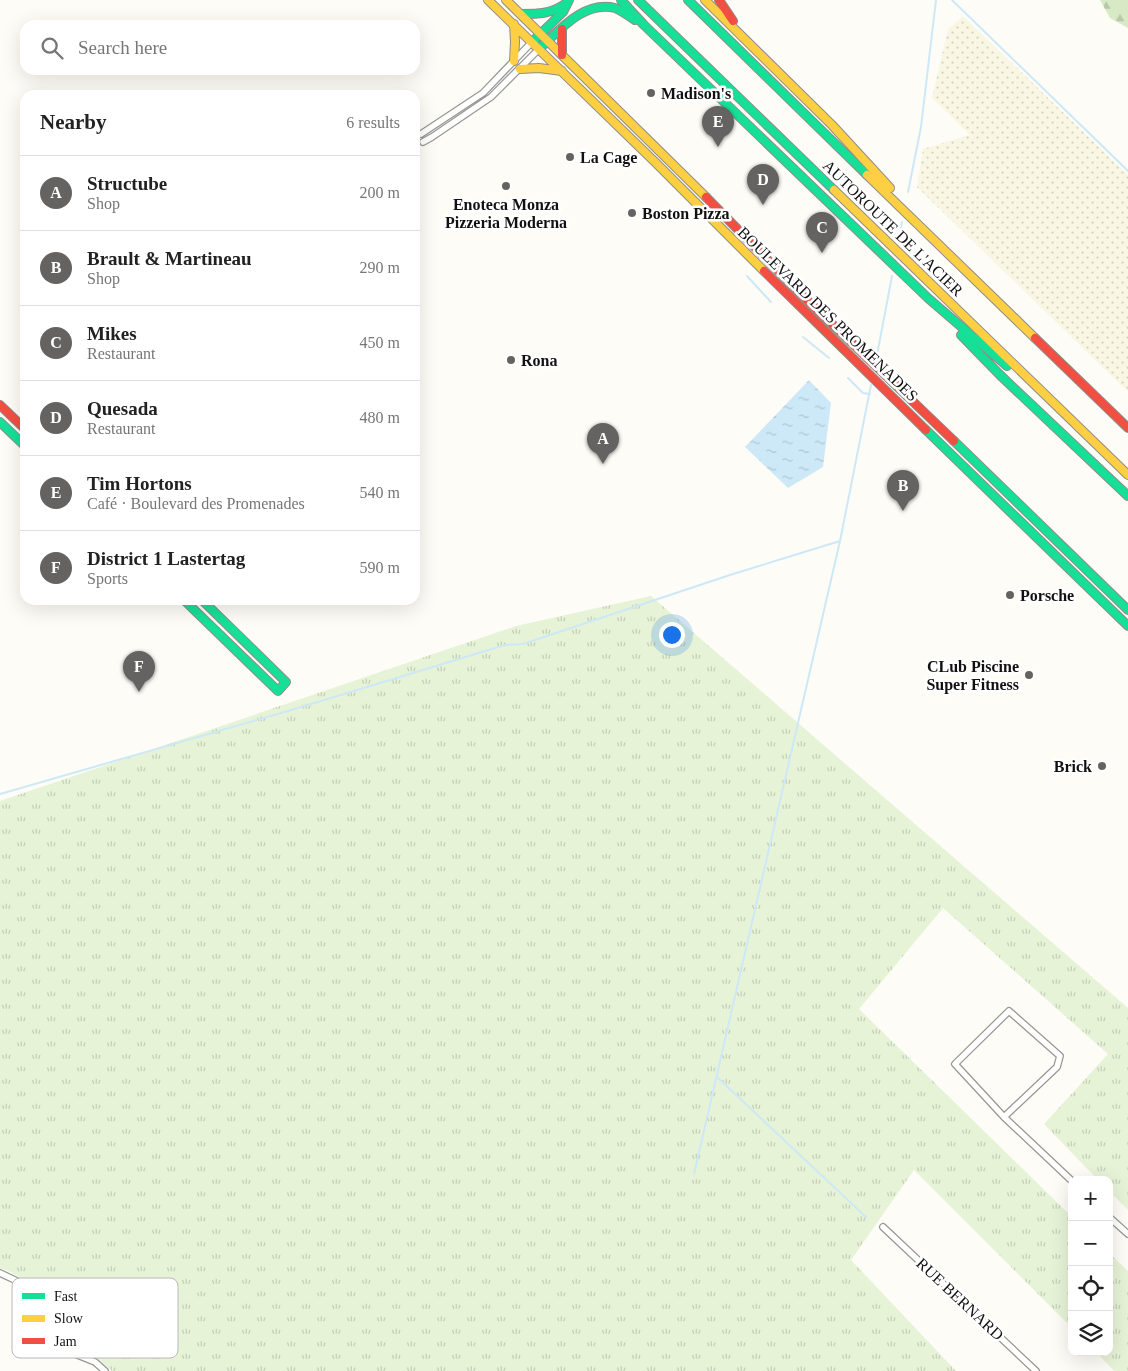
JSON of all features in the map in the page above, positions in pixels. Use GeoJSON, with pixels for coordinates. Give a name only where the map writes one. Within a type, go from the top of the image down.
{"type":"FeatureCollection","features":[{"type":"Feature","properties":{"kind":"main road","name":"BOULEVARD DES PROMENADES"},"geometry":{"type":"LineString","coordinates":[[488,0],[654,161],[795,303],[1128,626]]}},
{"type":"Feature","properties":{"kind":"main road","name":"BOULEVARD DES PROMENADES"},"geometry":{"type":"LineString","coordinates":[[506,0],[705,196],[803,296],[1128,610]]}},
{"type":"Feature","properties":{"kind":"main road"},"geometry":{"type":"LineString","coordinates":[[521,14],[547,14],[560,8],[569,0]]}},
{"type":"Feature","properties":{"kind":"main road"},"geometry":{"type":"LineString","coordinates":[[532,42],[563,12],[569,0]]}},
{"type":"Feature","properties":{"kind":"main road"},"geometry":{"type":"LineString","coordinates":[[621,0],[644,25],[929,299],[980,344],[1053,402]]}},
{"type":"Feature","properties":{"kind":"main road","name":"AUTOROUTE DE L'ACIER"},"geometry":{"type":"LineString","coordinates":[[638,0],[1128,475]]}},
{"type":"Feature","properties":{"kind":"main road","name":"AUTOROUTE DE L'ACIER"},"geometry":{"type":"LineString","coordinates":[[688,0],[1128,428]]}},
{"type":"Feature","properties":{"kind":"main road"},"geometry":{"type":"LineString","coordinates":[[705,0],[851,144],[940,245]]}},
{"type":"Feature","properties":{"kind":"main road"},"geometry":{"type":"LineString","coordinates":[[719,0],[743,36]]}},
{"type":"Feature","properties":{"kind":"main road"},"geometry":{"type":"LineString","coordinates":[[539,49],[580,12],[599,6],[608,6],[618,10],[644,25]]}},
{"type":"Feature","properties":{"kind":"main road"},"geometry":{"type":"LineString","coordinates":[[514,24],[514,61]]}},
{"type":"Feature","properties":{"kind":"main road"},"geometry":{"type":"LineString","coordinates":[[562,29],[562,55]]}},
{"type":"Feature","properties":{"kind":"main road"},"geometry":{"type":"LineString","coordinates":[[520,69],[539,68],[562,71]]}},
{"type":"Feature","properties":{"kind":"main road"},"geometry":{"type":"LineString","coordinates":[[929,299],[988,363],[1128,496]]}},
{"type":"Feature","properties":{"kind":"main road"},"geometry":{"type":"LineString","coordinates":[[0,404],[20,424]]}},
{"type":"Feature","properties":{"kind":"main road"},"geometry":{"type":"LineString","coordinates":[[0,422],[20,441]]}},
{"type":"Feature","properties":{"kind":"main road"},"geometry":{"type":"LineString","coordinates":[[189,605],[278,691],[286,682],[207,605]]}},
{"type":"Feature","properties":{"kind":"main road"},"geometry":{"type":"LineString","coordinates":[[258,671],[266,662]]}},
{"type":"Feature","properties":{"kind":"street"},"geometry":{"type":"LineString","coordinates":[[421,134],[480,95],[532,42]]}},
{"type":"Feature","properties":{"kind":"street"},"geometry":{"type":"LineString","coordinates":[[423,142],[489,99],[539,49]]}},
{"type":"Feature","properties":{"kind":"street"},"geometry":{"type":"LineString","coordinates":[[1004,1117],[1057,1067],[1060,1056],[1010,1011],[955,1064],[1004,1117],[1068,1177]]}},
{"type":"Feature","properties":{"kind":"street"},"geometry":{"type":"LineString","coordinates":[[1113,1221],[1128,1234]]}},
{"type":"Feature","properties":{"kind":"street","name":"RUE BERNARD"},"geometry":{"type":"LineString","coordinates":[[883,1227],[1036,1371]]}},
{"type":"Feature","properties":{"kind":"street"},"geometry":{"type":"LineString","coordinates":[[0,1273],[12,1279]]}},
{"type":"Feature","properties":{"kind":"street"},"geometry":{"type":"LineString","coordinates":[[85,1358],[95,1362],[105,1371]]}},
{"type":"Feature","properties":{"kind":"shaded area"},"geometry":{"type":"Polygon","coordinates":[[[963,16],[1128,175],[1128,392],[917,187],[923,149],[970,135],[932,98],[948,29],[963,16]]]}},
{"type":"Feature","properties":{"kind":"green space"},"geometry":{"type":"Polygon","coordinates":[[[1100,0],[1128,0],[1128,28],[1110,18],[1100,0]]]}},
{"type":"Feature","properties":{"kind":"green space"},"geometry":{"type":"Polygon","coordinates":[[[651,596],[1128,1008],[1128,1210],[1113,1195],[1113,1176],[1094,1176],[1044,1124],[1108,1054],[943,908],[859,1009],[1068,1213],[1068,1324],[914,1170],[851,1260],[956,1371],[112,1371],[97,1358],[178,1358],[178,1278],[20,1278],[0,1268],[0,801],[516,626],[651,596]]]}},
{"type":"Feature","properties":{"kind":"green space"},"geometry":{"type":"Polygon","coordinates":[[[1113,1257],[1128,1271],[1128,1371],[1114,1371],[1100,1356],[1113,1356],[1113,1257]]]}},
{"type":"Feature","properties":{"kind":"water"},"geometry":{"type":"Polygon","coordinates":[[[809,380],[831,403],[823,467],[788,488],[745,447],[809,380]]]}},
{"type":"Feature","properties":{"kind":"waterway"},"geometry":{"type":"LineString","coordinates":[[908,192],[921,127],[936,0]]}},
{"type":"Feature","properties":{"kind":"waterway"},"geometry":{"type":"LineString","coordinates":[[952,0],[1128,171]]}},
{"type":"Feature","properties":{"kind":"waterway"},"geometry":{"type":"LineString","coordinates":[[899,240],[902,222]]}},
{"type":"Feature","properties":{"kind":"waterway"},"geometry":{"type":"LineString","coordinates":[[747,276],[771,302]]}},
{"type":"Feature","properties":{"kind":"waterway"},"geometry":{"type":"LineString","coordinates":[[877,355],[892,276]]}},
{"type":"Feature","properties":{"kind":"waterway"},"geometry":{"type":"LineString","coordinates":[[803,337],[829,358]]}},
{"type":"Feature","properties":{"kind":"waterway"},"geometry":{"type":"LineString","coordinates":[[848,378],[863,393],[870,394]]}},
{"type":"Feature","properties":{"kind":"waterway"},"geometry":{"type":"LineString","coordinates":[[694,1174],[840,541],[871,385]]}},
{"type":"Feature","properties":{"kind":"waterway"},"geometry":{"type":"LineString","coordinates":[[0,794],[288,711],[505,645],[523,644],[733,574],[840,541]]}},
{"type":"Feature","properties":{"kind":"waterway"},"geometry":{"type":"LineString","coordinates":[[717,1077],[866,1217]]}},
{"type":"Feature","properties":{"kind":"traffic: fast"},"geometry":{"type":"LineString","coordinates":[[532,42],[563,12],[569,0]]}},
{"type":"Feature","properties":{"kind":"traffic: fast"},"geometry":{"type":"LineString","coordinates":[[621,0],[644,25],[929,299],[1007,366]]}},
{"type":"Feature","properties":{"kind":"traffic: fast"},"geometry":{"type":"LineString","coordinates":[[638,0],[834,190]]}},
{"type":"Feature","properties":{"kind":"traffic: fast"},"geometry":{"type":"LineString","coordinates":[[688,0],[867,175]]}},
{"type":"Feature","properties":{"kind":"traffic: fast"},"geometry":{"type":"LineString","coordinates":[[521,14],[549,12],[565,4]]}},
{"type":"Feature","properties":{"kind":"traffic: fast"},"geometry":{"type":"LineString","coordinates":[[539,49],[573,19],[593,8],[615,8],[635,20]]}},
{"type":"Feature","properties":{"kind":"traffic: fast"},"geometry":{"type":"LineString","coordinates":[[961,335],[1000,375],[1128,496]]}},
{"type":"Feature","properties":{"kind":"traffic: fast"},"geometry":{"type":"LineString","coordinates":[[0,422],[20,441]]}},
{"type":"Feature","properties":{"kind":"traffic: fast"},"geometry":{"type":"LineString","coordinates":[[926,430],[1128,626]]}},
{"type":"Feature","properties":{"kind":"traffic: fast"},"geometry":{"type":"LineString","coordinates":[[954,441],[1128,610]]}},
{"type":"Feature","properties":{"kind":"traffic: fast"},"geometry":{"type":"LineString","coordinates":[[189,605],[278,691],[286,682],[207,605]]}},
{"type":"Feature","properties":{"kind":"traffic: slow"},"geometry":{"type":"LineString","coordinates":[[488,0],[764,271]]}},
{"type":"Feature","properties":{"kind":"traffic: slow"},"geometry":{"type":"LineString","coordinates":[[506,0],[706,197]]}},
{"type":"Feature","properties":{"kind":"traffic: slow"},"geometry":{"type":"LineString","coordinates":[[705,0],[832,125],[890,188]]}},
{"type":"Feature","properties":{"kind":"traffic: slow"},"geometry":{"type":"LineString","coordinates":[[514,24],[514,61]]}},
{"type":"Feature","properties":{"kind":"traffic: slow"},"geometry":{"type":"LineString","coordinates":[[520,69],[539,68],[562,71]]}},
{"type":"Feature","properties":{"kind":"traffic: slow"},"geometry":{"type":"LineString","coordinates":[[867,175],[1035,338]]}},
{"type":"Feature","properties":{"kind":"traffic: slow"},"geometry":{"type":"LineString","coordinates":[[834,190],[1128,475]]}},
{"type":"Feature","properties":{"kind":"traffic: jam"},"geometry":{"type":"LineString","coordinates":[[719,0],[733,21]]}},
{"type":"Feature","properties":{"kind":"traffic: jam"},"geometry":{"type":"LineString","coordinates":[[562,29],[562,55]]}},
{"type":"Feature","properties":{"kind":"traffic: jam"},"geometry":{"type":"LineString","coordinates":[[706,197],[803,296],[954,441]]}},
{"type":"Feature","properties":{"kind":"traffic: jam"},"geometry":{"type":"LineString","coordinates":[[764,271],[926,430]]}},
{"type":"Feature","properties":{"kind":"traffic: jam"},"geometry":{"type":"LineString","coordinates":[[1035,338],[1128,428]]}},
{"type":"Feature","properties":{"kind":"traffic: jam"},"geometry":{"type":"LineString","coordinates":[[0,405],[20,424]]}},
{"type":"Feature","properties":{"kind":"place","name":"Madison's"},"geometry":{"type":"Point","coordinates":[651,93]}},
{"type":"Feature","properties":{"kind":"place","name":"Tim Hortons"},"geometry":{"type":"Point","coordinates":[718,147]}},
{"type":"Feature","properties":{"kind":"place","name":"La Cage"},"geometry":{"type":"Point","coordinates":[570,157]}},
{"type":"Feature","properties":{"kind":"place","name":"Enoteca Monza Pizzeria Moderna"},"geometry":{"type":"Point","coordinates":[506,186]}},
{"type":"Feature","properties":{"kind":"place","name":"Quesada"},"geometry":{"type":"Point","coordinates":[763,205]}},
{"type":"Feature","properties":{"kind":"place","name":"Boston Pizza"},"geometry":{"type":"Point","coordinates":[632,213]}},
{"type":"Feature","properties":{"kind":"place","name":"Mikes"},"geometry":{"type":"Point","coordinates":[822,253]}},
{"type":"Feature","properties":{"kind":"place","name":"Rona"},"geometry":{"type":"Point","coordinates":[511,360]}},
{"type":"Feature","properties":{"kind":"place","name":"Structube"},"geometry":{"type":"Point","coordinates":[603,464]}},
{"type":"Feature","properties":{"kind":"place","name":"Brault & Martineau"},"geometry":{"type":"Point","coordinates":[903,511]}},
{"type":"Feature","properties":{"kind":"place","name":"Porsche"},"geometry":{"type":"Point","coordinates":[1010,595]}},
{"type":"Feature","properties":{"kind":"place","name":"CLub Piscine Super Fitness"},"geometry":{"type":"Point","coordinates":[1029,675]}},
{"type":"Feature","properties":{"kind":"place","name":"District 1 Lastertag"},"geometry":{"type":"Point","coordinates":[139,692]}},
{"type":"Feature","properties":{"kind":"place","name":"Brick"},"geometry":{"type":"Point","coordinates":[1102,766]}}]}
